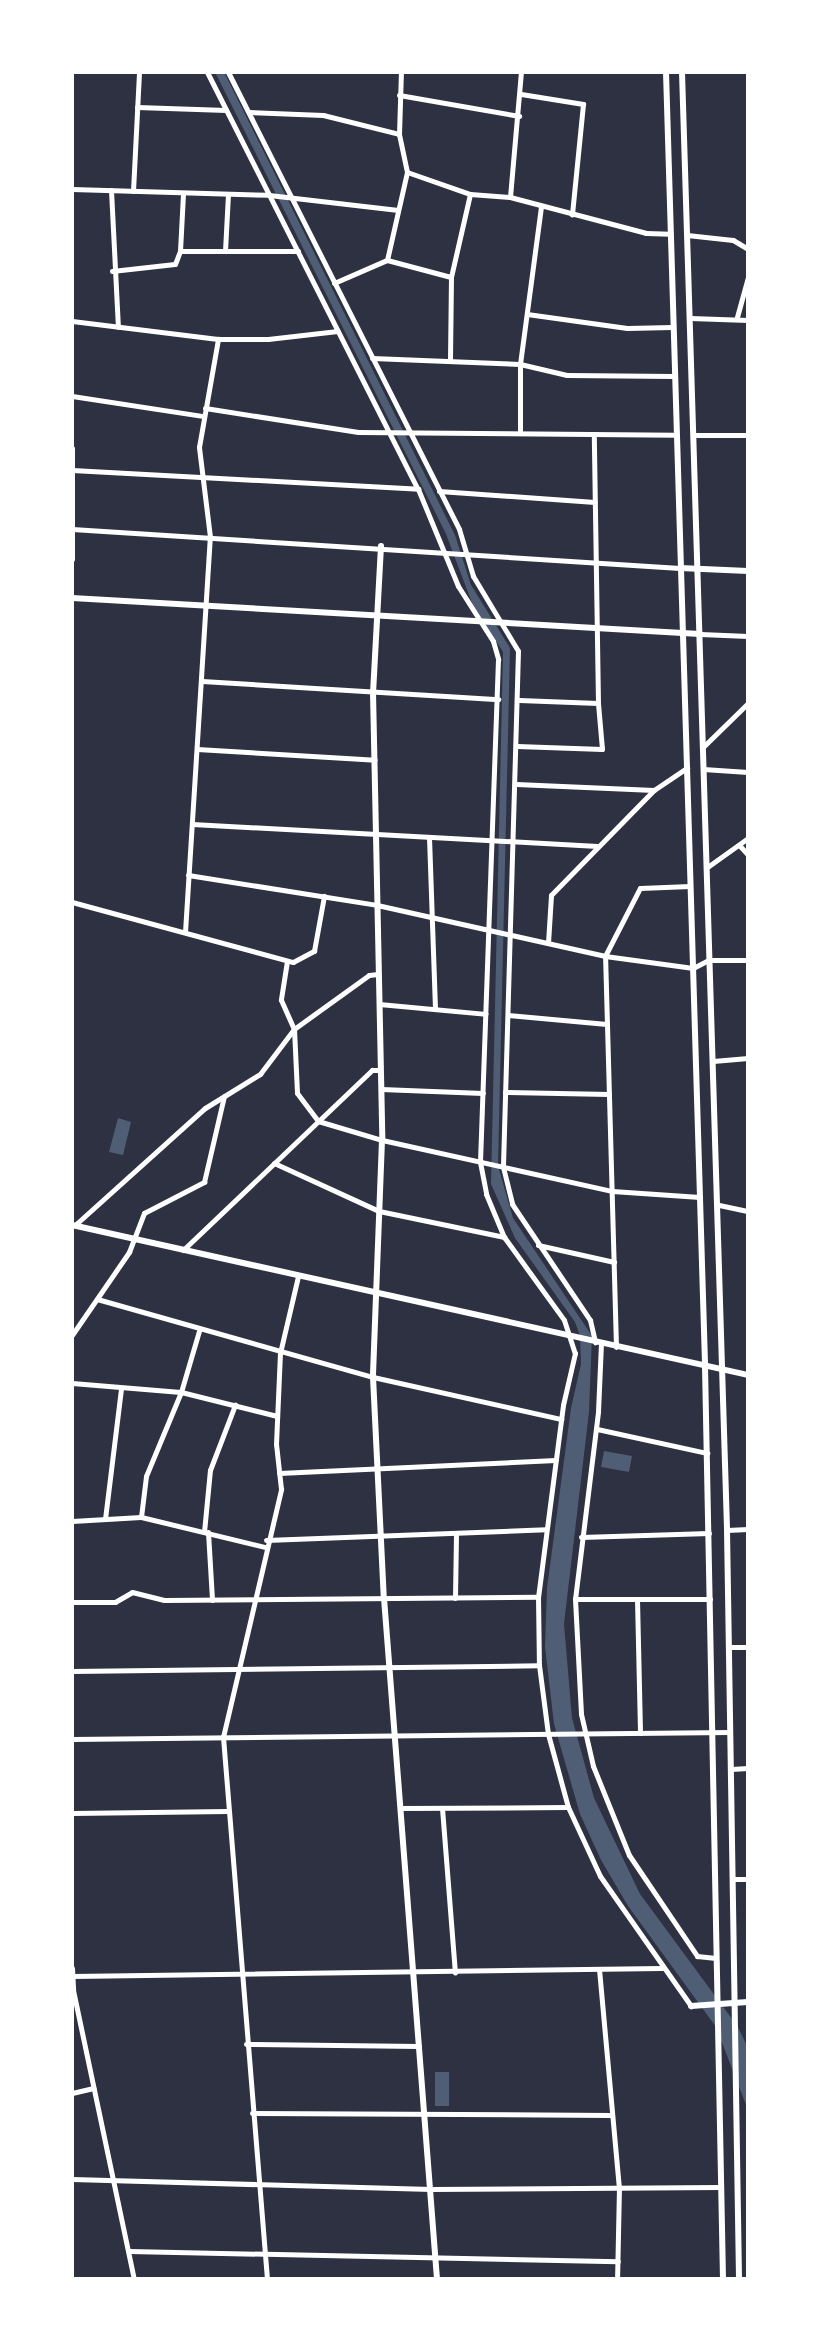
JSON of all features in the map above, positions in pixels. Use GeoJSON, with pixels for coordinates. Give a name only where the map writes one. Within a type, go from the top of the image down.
{"type":"FeatureCollection","features":[{"type":"Feature","properties":{"kind":"street"},"geometry":{"type":"LineString","coordinates":[[133,191],[139,72]]}},
{"type":"Feature","properties":{"kind":"street"},"geometry":{"type":"LineString","coordinates":[[207,72],[391,432],[448,550],[458,586],[493,641],[498,659],[498,699],[493,930],[483,1093],[486,1194],[503,1237],[564,1320],[574,1338],[575,1363],[561,1419],[538,1597],[539,1665],[551,1734],[568,1807],[600,1876],[662,1968],[694,2006],[717,2007],[748,2002]]}},
{"type":"Feature","properties":{"kind":"street"},"geometry":{"type":"LineString","coordinates":[[228,72],[439,491],[473,576],[517,651],[519,700],[501,1167],[512,1204],[537,1245],[590,1320],[598,1343],[597,1429],[575,1599],[575,1669],[583,1734],[606,1803],[629,1855],[697,1956],[716,1958]]}},
{"type":"Feature","properties":{"kind":"street"},"geometry":{"type":"LineString","coordinates":[[387,260],[407,172],[400,134],[401,72]]}},
{"type":"Feature","properties":{"kind":"street"},"geometry":{"type":"LineString","coordinates":[[510,197],[521,72]]}},
{"type":"Feature","properties":{"kind":"street"},"geometry":{"type":"LineString","coordinates":[[666,72],[705,1366],[723,2279]]}},
{"type":"Feature","properties":{"kind":"street"},"geometry":{"type":"LineString","coordinates":[[682,72],[719,1205],[733,1879],[731,2005],[735,2018],[739,2279]]}},
{"type":"Feature","properties":{"kind":"street"},"geometry":{"type":"LineString","coordinates":[[521,94],[583,104],[572,214]]}},
{"type":"Feature","properties":{"kind":"street"},"geometry":{"type":"LineString","coordinates":[[399,95],[519,116]]}},
{"type":"Feature","properties":{"kind":"street"},"geometry":{"type":"LineString","coordinates":[[137,107],[226,110]]}},
{"type":"Feature","properties":{"kind":"street"},"geometry":{"type":"LineString","coordinates":[[249,112],[323,115],[400,134]]}},
{"type":"Feature","properties":{"kind":"street"},"geometry":{"type":"LineString","coordinates":[[407,172],[470,194],[510,197],[572,214],[670,234]]}},
{"type":"Feature","properties":{"kind":"street"},"geometry":{"type":"LineString","coordinates":[[72,189],[291,197],[398,210]]}},
{"type":"Feature","properties":{"kind":"street"},"geometry":{"type":"LineString","coordinates":[[111,190],[112,271],[118,327]]}},
{"type":"Feature","properties":{"kind":"street"},"geometry":{"type":"LineString","coordinates":[[112,271],[175,264],[180,251],[183,192]]}},
{"type":"Feature","properties":{"kind":"street"},"geometry":{"type":"LineString","coordinates":[[225,251],[228,194]]}},
{"type":"Feature","properties":{"kind":"street"},"geometry":{"type":"LineString","coordinates":[[450,359],[451,277],[470,194]]}},
{"type":"Feature","properties":{"kind":"street"},"geometry":{"type":"LineString","coordinates":[[520,433],[520,364],[541,206]]}},
{"type":"Feature","properties":{"kind":"street"},"geometry":{"type":"LineString","coordinates":[[687,235],[733,240],[748,249]]}},
{"type":"Feature","properties":{"kind":"street"},"geometry":{"type":"LineString","coordinates":[[180,251],[298,251]]}},
{"type":"Feature","properties":{"kind":"street"},"geometry":{"type":"LineString","coordinates":[[334,282],[387,260],[451,277]]}},
{"type":"Feature","properties":{"kind":"street"},"geometry":{"type":"LineString","coordinates":[[737,317],[748,277]]}},
{"type":"Feature","properties":{"kind":"street"},"geometry":{"type":"LineString","coordinates":[[527,314],[628,328],[672,327]]}},
{"type":"Feature","properties":{"kind":"street"},"geometry":{"type":"LineString","coordinates":[[690,318],[737,317],[748,320]]}},
{"type":"Feature","properties":{"kind":"street"},"geometry":{"type":"LineString","coordinates":[[72,321],[218,339],[338,331]]}},
{"type":"Feature","properties":{"kind":"street"},"geometry":{"type":"LineString","coordinates":[[185,932],[210,537],[199,447],[218,339]]}},
{"type":"Feature","properties":{"kind":"street"},"geometry":{"type":"LineString","coordinates":[[372,358],[450,359],[520,364],[567,375],[674,376]]}},
{"type":"Feature","properties":{"kind":"street"},"geometry":{"type":"LineString","coordinates":[[72,396],[203,416]]}},
{"type":"Feature","properties":{"kind":"street"},"geometry":{"type":"LineString","coordinates":[[205,408],[358,432],[675,435]]}},
{"type":"Feature","properties":{"kind":"street"},"geometry":{"type":"LineString","coordinates":[[517,746],[601,750],[594,434]]}},
{"type":"Feature","properties":{"kind":"street"},"geometry":{"type":"LineString","coordinates":[[694,435],[748,435]]}},
{"type":"Feature","properties":{"kind":"street"},"geometry":{"type":"LineString","coordinates":[[72,448],[72,559]]}},
{"type":"Feature","properties":{"kind":"street"},"geometry":{"type":"LineString","coordinates":[[72,470],[418,489]]}},
{"type":"Feature","properties":{"kind":"street"},"geometry":{"type":"LineString","coordinates":[[439,491],[595,502]]}},
{"type":"Feature","properties":{"kind":"street"},"geometry":{"type":"LineString","coordinates":[[73,529],[448,550],[748,571]]}},
{"type":"Feature","properties":{"kind":"street"},"geometry":{"type":"LineString","coordinates":[[381,546],[373,692],[382,1140],[373,1377],[384,1598],[437,2279]]}},
{"type":"Feature","properties":{"kind":"street"},"geometry":{"type":"LineString","coordinates":[[72,598],[748,636]]}},
{"type":"Feature","properties":{"kind":"street"},"geometry":{"type":"LineString","coordinates":[[202,681],[498,699]]}},
{"type":"Feature","properties":{"kind":"street"},"geometry":{"type":"LineString","coordinates":[[519,700],[598,703]]}},
{"type":"Feature","properties":{"kind":"street"},"geometry":{"type":"LineString","coordinates":[[703,747],[748,703]]}},
{"type":"Feature","properties":{"kind":"street"},"geometry":{"type":"LineString","coordinates":[[197,749],[375,760]]}},
{"type":"Feature","properties":{"kind":"street"},"geometry":{"type":"LineString","coordinates":[[548,943],[551,895],[654,790],[687,768]]}},
{"type":"Feature","properties":{"kind":"street"},"geometry":{"type":"LineString","coordinates":[[703,769],[748,772]]}},
{"type":"Feature","properties":{"kind":"street"},"geometry":{"type":"LineString","coordinates":[[516,784],[654,790]]}},
{"type":"Feature","properties":{"kind":"street"},"geometry":{"type":"LineString","coordinates":[[192,824],[597,846]]}},
{"type":"Feature","properties":{"kind":"street"},"geometry":{"type":"LineString","coordinates":[[429,837],[435,1009]]}},
{"type":"Feature","properties":{"kind":"street"},"geometry":{"type":"LineString","coordinates":[[706,868],[748,838]]}},
{"type":"Feature","properties":{"kind":"street"},"geometry":{"type":"LineString","coordinates":[[740,846],[748,855]]}},
{"type":"Feature","properties":{"kind":"street"},"geometry":{"type":"LineString","coordinates":[[188,875],[377,905],[605,956],[693,968],[709,960],[748,960]]}},
{"type":"Feature","properties":{"kind":"street"},"geometry":{"type":"LineString","coordinates":[[616,1347],[605,956],[640,888],[690,886]]}},
{"type":"Feature","properties":{"kind":"street"},"geometry":{"type":"LineString","coordinates":[[72,902],[287,961],[314,951],[324,896]]}},
{"type":"Feature","properties":{"kind":"street"},"geometry":{"type":"LineString","coordinates":[[287,961],[281,1000],[294,1029],[297,1093],[318,1121],[382,1140],[611,1191],[700,1197]]}},
{"type":"Feature","properties":{"kind":"street"},"geometry":{"type":"LineString","coordinates":[[73,1225],[205,1108],[260,1074],[294,1029],[369,975],[378,974]]}},
{"type":"Feature","properties":{"kind":"street"},"geometry":{"type":"LineString","coordinates":[[379,1004],[486,1014]]}},
{"type":"Feature","properties":{"kind":"street"},"geometry":{"type":"LineString","coordinates":[[508,1015],[607,1024]]}},
{"type":"Feature","properties":{"kind":"street"},"geometry":{"type":"LineString","coordinates":[[713,1061],[748,1058]]}},
{"type":"Feature","properties":{"kind":"street"},"geometry":{"type":"LineString","coordinates":[[183,1250],[372,1070],[380,1070]]}},
{"type":"Feature","properties":{"kind":"street"},"geometry":{"type":"LineString","coordinates":[[381,1089],[483,1093]]}},
{"type":"Feature","properties":{"kind":"street"},"geometry":{"type":"LineString","coordinates":[[505,1092],[609,1094]]}},
{"type":"Feature","properties":{"kind":"street"},"geometry":{"type":"LineString","coordinates":[[72,1335],[136,1239],[144,1213],[204,1182],[224,1096]]}},
{"type":"Feature","properties":{"kind":"street"},"geometry":{"type":"LineString","coordinates":[[274,1163],[379,1211],[503,1237]]}},
{"type":"Feature","properties":{"kind":"street"},"geometry":{"type":"LineString","coordinates":[[719,1205],[748,1211]]}},
{"type":"Feature","properties":{"kind":"street"},"geometry":{"type":"LineString","coordinates":[[73,1225],[748,1375]]}},
{"type":"Feature","properties":{"kind":"street"},"geometry":{"type":"LineString","coordinates":[[537,1245],[614,1262]]}},
{"type":"Feature","properties":{"kind":"street"},"geometry":{"type":"LineString","coordinates":[[267,2279],[223,1737],[265,1544],[281,1489],[277,1416],[280,1353],[298,1276]]}},
{"type":"Feature","properties":{"kind":"street"},"geometry":{"type":"LineString","coordinates":[[97,1299],[136,1308],[199,1331],[280,1353],[561,1419]]}},
{"type":"Feature","properties":{"kind":"street"},"geometry":{"type":"LineString","coordinates":[[141,1517],[146,1476],[181,1392],[199,1331]]}},
{"type":"Feature","properties":{"kind":"street"},"geometry":{"type":"LineString","coordinates":[[72,1383],[181,1392],[277,1416]]}},
{"type":"Feature","properties":{"kind":"street"},"geometry":{"type":"LineString","coordinates":[[105,1519],[121,1388]]}},
{"type":"Feature","properties":{"kind":"street"},"geometry":{"type":"LineString","coordinates":[[212,1600],[206,1532],[210,1470],[235,1405]]}},
{"type":"Feature","properties":{"kind":"street"},"geometry":{"type":"LineString","coordinates":[[597,1429],[707,1453]]}},
{"type":"Feature","properties":{"kind":"street"},"geometry":{"type":"LineString","coordinates":[[279,1473],[556,1460]]}},
{"type":"Feature","properties":{"kind":"street"},"geometry":{"type":"LineString","coordinates":[[72,1521],[141,1517],[265,1544],[546,1529]]}},
{"type":"Feature","properties":{"kind":"street"},"geometry":{"type":"LineString","coordinates":[[727,1530],[748,1530]]}},
{"type":"Feature","properties":{"kind":"street"},"geometry":{"type":"LineString","coordinates":[[581,1537],[709,1533]]}},
{"type":"Feature","properties":{"kind":"street"},"geometry":{"type":"LineString","coordinates":[[455,1598],[456,1534]]}},
{"type":"Feature","properties":{"kind":"street"},"geometry":{"type":"LineString","coordinates":[[72,1602],[115,1602],[132,1592],[164,1600],[538,1597]]}},
{"type":"Feature","properties":{"kind":"street"},"geometry":{"type":"LineString","coordinates":[[575,1599],[710,1598]]}},
{"type":"Feature","properties":{"kind":"street"},"geometry":{"type":"LineString","coordinates":[[637,1599],[640,1733]]}},
{"type":"Feature","properties":{"kind":"street"},"geometry":{"type":"LineString","coordinates":[[729,1647],[748,1647]]}},
{"type":"Feature","properties":{"kind":"street"},"geometry":{"type":"LineString","coordinates":[[72,1671],[539,1665]]}},
{"type":"Feature","properties":{"kind":"street"},"geometry":{"type":"LineString","coordinates":[[72,1739],[730,1732]]}},
{"type":"Feature","properties":{"kind":"street"},"geometry":{"type":"LineString","coordinates":[[731,1769],[748,1768]]}},
{"type":"Feature","properties":{"kind":"street"},"geometry":{"type":"LineString","coordinates":[[400,1808],[568,1807]]}},
{"type":"Feature","properties":{"kind":"street"},"geometry":{"type":"LineString","coordinates":[[442,1808],[455,1972]]}},
{"type":"Feature","properties":{"kind":"street"},"geometry":{"type":"LineString","coordinates":[[72,1813],[228,1811]]}},
{"type":"Feature","properties":{"kind":"street"},"geometry":{"type":"LineString","coordinates":[[733,1879],[748,1879]]}},
{"type":"Feature","properties":{"kind":"street"},"geometry":{"type":"LineString","coordinates":[[72,1968],[93,2088],[134,2279]]}},
{"type":"Feature","properties":{"kind":"street"},"geometry":{"type":"LineString","coordinates":[[72,1976],[662,1968]]}},
{"type":"Feature","properties":{"kind":"street"},"geometry":{"type":"LineString","coordinates":[[599,1969],[619,2188],[617,2279]]}},
{"type":"Feature","properties":{"kind":"street"},"geometry":{"type":"LineString","coordinates":[[246,2044],[419,2046]]}},
{"type":"Feature","properties":{"kind":"street"},"geometry":{"type":"LineString","coordinates":[[72,2093],[93,2088]]}},
{"type":"Feature","properties":{"kind":"street"},"geometry":{"type":"LineString","coordinates":[[252,2113],[425,2117],[611,2115]]}},
{"type":"Feature","properties":{"kind":"street"},"geometry":{"type":"LineString","coordinates":[[72,2179],[430,2189],[721,2187]]}},
{"type":"Feature","properties":{"kind":"street"},"geometry":{"type":"LineString","coordinates":[[128,2251],[436,2260],[618,2261]]}},
{"type":"Feature","properties":{"kind":"water"},"geometry":{"type":"Polygon","coordinates":[[[215,72],[224,72],[455,535],[471,585],[510,648],[498,1166],[513,1218],[592,1336],[589,1412],[564,1624],[572,1718],[594,1798],[640,1894],[738,2027],[748,2048],[748,2110],[716,2027],[628,1906],[601,1860],[580,1814],[554,1724],[545,1647],[547,1588],[571,1408],[581,1364],[580,1336],[575,1322],[515,1238],[491,1184],[503,652],[472,603],[446,534],[215,72]]]}},
{"type":"Feature","properties":{"kind":"water"},"geometry":{"type":"Polygon","coordinates":[[[118,1118],[131,1122],[123,1155],[109,1152],[118,1118]]]}},
{"type":"Feature","properties":{"kind":"water"},"geometry":{"type":"Polygon","coordinates":[[[604,1451],[632,1456],[629,1472],[601,1467],[604,1451]]]}},
{"type":"Feature","properties":{"kind":"water"},"geometry":{"type":"Polygon","coordinates":[[[435,2072],[449,2072],[449,2106],[435,2106],[435,2072]]]}}]}
